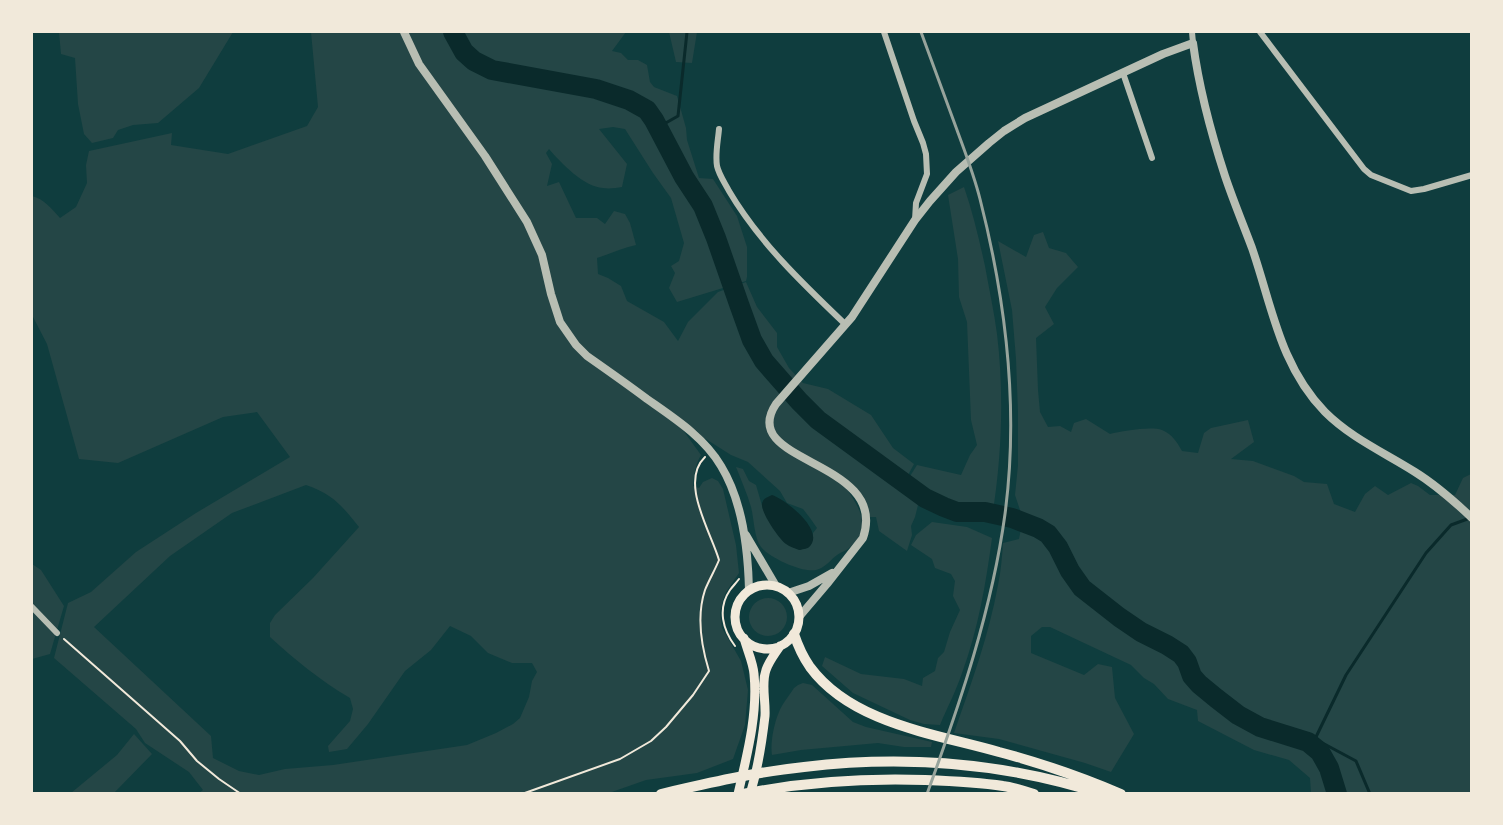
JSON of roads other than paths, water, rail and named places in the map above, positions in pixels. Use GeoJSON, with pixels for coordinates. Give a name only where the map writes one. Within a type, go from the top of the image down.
{"type":"FeatureCollection","features":[{"type":"Feature","properties":{"kind":"highway"},"geometry":{"type":"LineString","coordinates":[[794,634],[812,669],[829,687],[880,718],[925,733],[1065,771],[1121,794]]}},
{"type":"Feature","properties":{"kind":"highway"},"geometry":{"type":"LineString","coordinates":[[661,794],[768,772],[838,764],[919,762],[1027,773],[1102,794]]}},
{"type":"Feature","properties":{"kind":"highway"},"geometry":{"type":"LineString","coordinates":[[744,794],[858,780],[943,780],[1006,786],[1034,794]]}},
{"type":"Feature","properties":{"kind":"main road"},"geometry":{"type":"LineString","coordinates":[[762,585],[776,586],[788,592],[794,599],[798,608],[798,626],[786,643],[772,649],[763,649],[754,646],[740,634],[735,615],[737,605],[749,590],[762,585]]}},
{"type":"Feature","properties":{"kind":"main road"},"geometry":{"type":"LineString","coordinates":[[738,794],[748,750],[753,711],[754,674],[744,638]]}},
{"type":"Feature","properties":{"kind":"main road"},"geometry":{"type":"LineString","coordinates":[[750,794],[763,730],[764,676],[771,658],[780,646]]}},
{"type":"Feature","properties":{"kind":"street"},"geometry":{"type":"LineString","coordinates":[[405,32],[419,64],[485,156],[526,222],[542,255],[556,310],[568,334],[587,356],[671,415],[711,452],[722,467],[729,483],[745,533],[776,586]]}},
{"type":"Feature","properties":{"kind":"street"},"geometry":{"type":"LineString","coordinates":[[884,32],[926,154],[927,174],[916,203],[915,220]]}},
{"type":"Feature","properties":{"kind":"street"},"geometry":{"type":"LineString","coordinates":[[1192,32],[1202,93],[1222,166],[1252,248],[1282,346],[1298,376],[1314,400],[1334,421],[1374,449],[1430,482],[1472,518]]}},
{"type":"Feature","properties":{"kind":"street"},"geometry":{"type":"LineString","coordinates":[[1260,32],[1358,162],[1371,175],[1411,191],[1472,175]]}},
{"type":"Feature","properties":{"kind":"street"},"geometry":{"type":"LineString","coordinates":[[799,617],[863,538],[867,521],[864,506],[848,485],[777,441],[768,422],[776,404],[845,324],[869,292],[915,220],[956,172],[1004,131],[1025,118],[1163,54],[1193,43]]}},
{"type":"Feature","properties":{"kind":"street"},"geometry":{"type":"LineString","coordinates":[[1123,73],[1152,158]]}},
{"type":"Feature","properties":{"kind":"street"},"geometry":{"type":"LineString","coordinates":[[719,129],[717,166],[736,202],[778,257],[845,324]]}},
{"type":"Feature","properties":{"kind":"street"},"geometry":{"type":"LineString","coordinates":[[745,533],[749,590]]}},
{"type":"Feature","properties":{"kind":"street"},"geometry":{"type":"LineString","coordinates":[[788,592],[815,584],[838,569]]}},
{"type":"Feature","properties":{"kind":"street"},"geometry":{"type":"LineString","coordinates":[[32,607],[57,633]]}},
{"type":"Feature","properties":{"kind":"waterway"},"geometry":{"type":"LineString","coordinates":[[453,32],[464,52],[474,61],[492,70],[596,89],[629,100],[647,110],[703,206],[752,340],[764,361],[818,420],[925,498],[957,512],[985,512],[1012,518],[1048,534],[1082,588],[1141,632],[1181,654],[1192,676],[1216,698],[1238,715],[1260,727],[1308,742],[1320,752],[1329,768],[1337,794]]}},
{"type":"Feature","properties":{"kind":"waterway"},"geometry":{"type":"LineString","coordinates":[[657,128],[678,116],[687,32]]}},
{"type":"Feature","properties":{"kind":"waterway"},"geometry":{"type":"LineString","coordinates":[[1315,739],[1346,675],[1426,553],[1451,525],[1470,518]]}},
{"type":"Feature","properties":{"kind":"waterway"},"geometry":{"type":"LineString","coordinates":[[1308,742],[1315,739],[1356,761],[1370,794]]}},
{"type":"Feature","properties":{"kind":"railway"},"geometry":{"type":"LineString","coordinates":[[921,32],[972,172],[989,238],[997,276],[1008,355],[1011,435],[1005,514],[992,585],[974,656],[927,794]]}}]}
